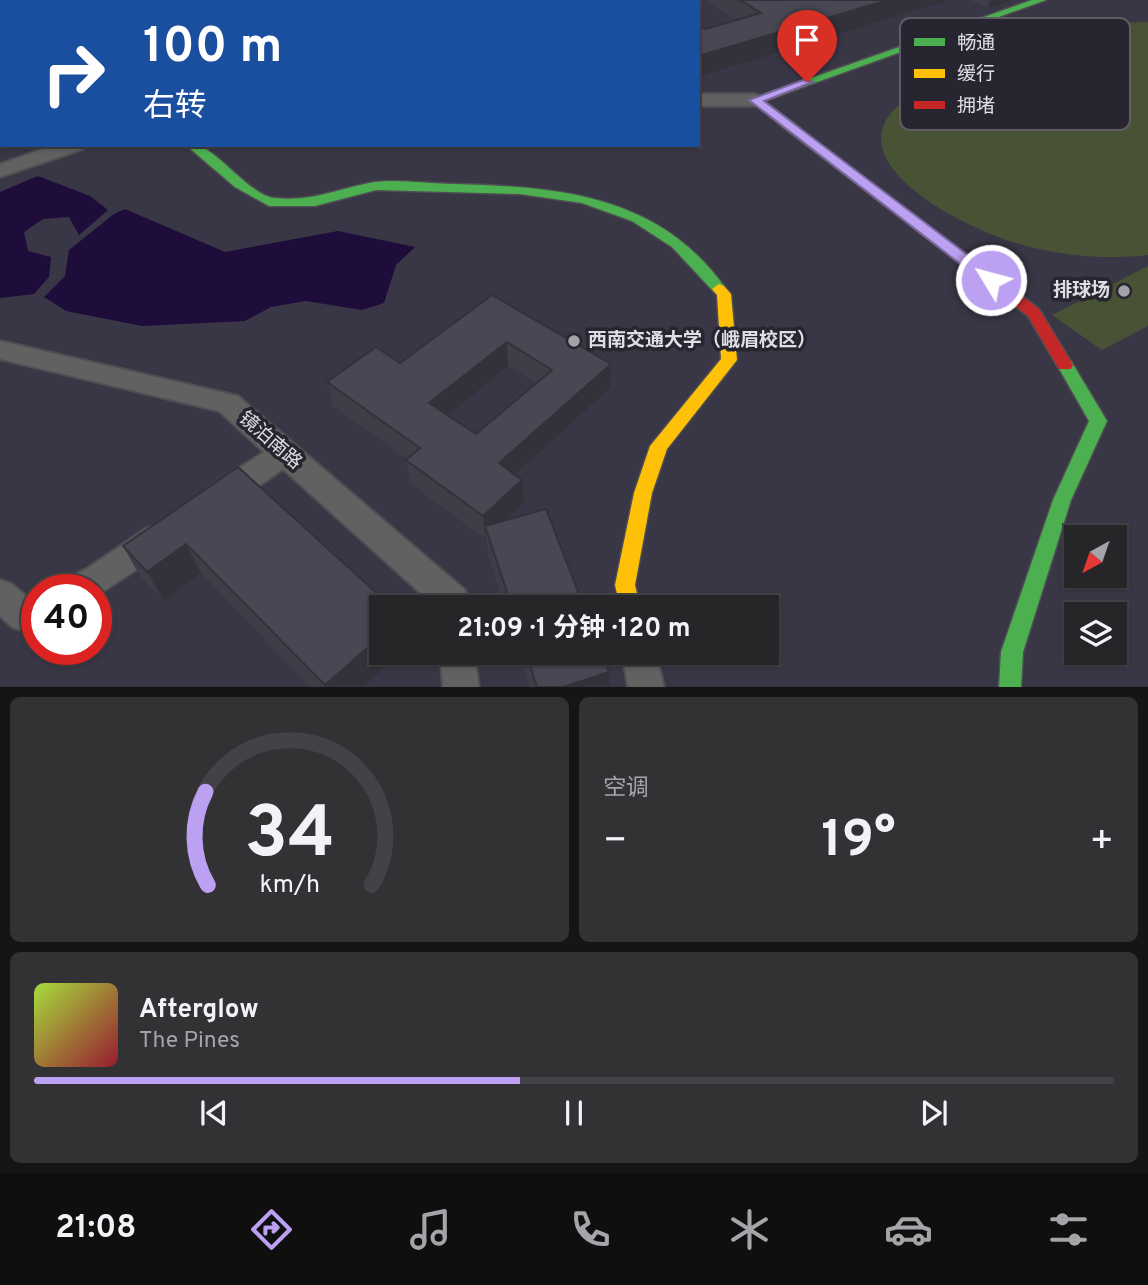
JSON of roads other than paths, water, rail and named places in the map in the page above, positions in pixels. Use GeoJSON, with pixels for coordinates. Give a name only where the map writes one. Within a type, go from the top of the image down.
{"type":"FeatureCollection","features":[{"type":"Feature","properties":{"kind":"street"},"geometry":{"type":"LineString","coordinates":[[990,18],[1041,0]]}},
{"type":"Feature","properties":{"kind":"street"},"geometry":{"type":"LineString","coordinates":[[700,100],[755,100],[900,49]]}},
{"type":"Feature","properties":{"kind":"street"},"geometry":{"type":"LineString","coordinates":[[755,100],[1034,313],[1098,421],[1062,500],[1012,652],[1010,687]]}},
{"type":"Feature","properties":{"kind":"street"},"geometry":{"type":"LineString","coordinates":[[0,171],[70,147]]}},
{"type":"Feature","properties":{"kind":"street"},"geometry":{"type":"LineString","coordinates":[[194,147],[240,184],[270,202],[316,202],[376,186],[520,190],[584,199],[637,218],[677,244],[724,294],[729,360],[659,446],[643,493],[625,584],[627,595]]}},
{"type":"Feature","properties":{"kind":"street","name":"镜泊南路"},"geometry":{"type":"LineString","coordinates":[[0,350],[228,403],[446,595]]}},
{"type":"Feature","properties":{"kind":"street"},"geometry":{"type":"LineString","coordinates":[[106,574],[285,453]]}},
{"type":"Feature","properties":{"kind":"street"},"geometry":{"type":"LineString","coordinates":[[0,595],[21,613]]}},
{"type":"Feature","properties":{"kind":"street"},"geometry":{"type":"LineString","coordinates":[[458,665],[461,687]]}},
{"type":"Feature","properties":{"kind":"street"},"geometry":{"type":"LineString","coordinates":[[641,665],[646,687]]}},
{"type":"Feature","properties":{"kind":"place","name":"排球场"},"geometry":{"type":"Point","coordinates":[1124,291]}},
{"type":"Feature","properties":{"kind":"place","name":"西南交通大学（峨眉校区）"},"geometry":{"type":"Point","coordinates":[574,341]}}]}
